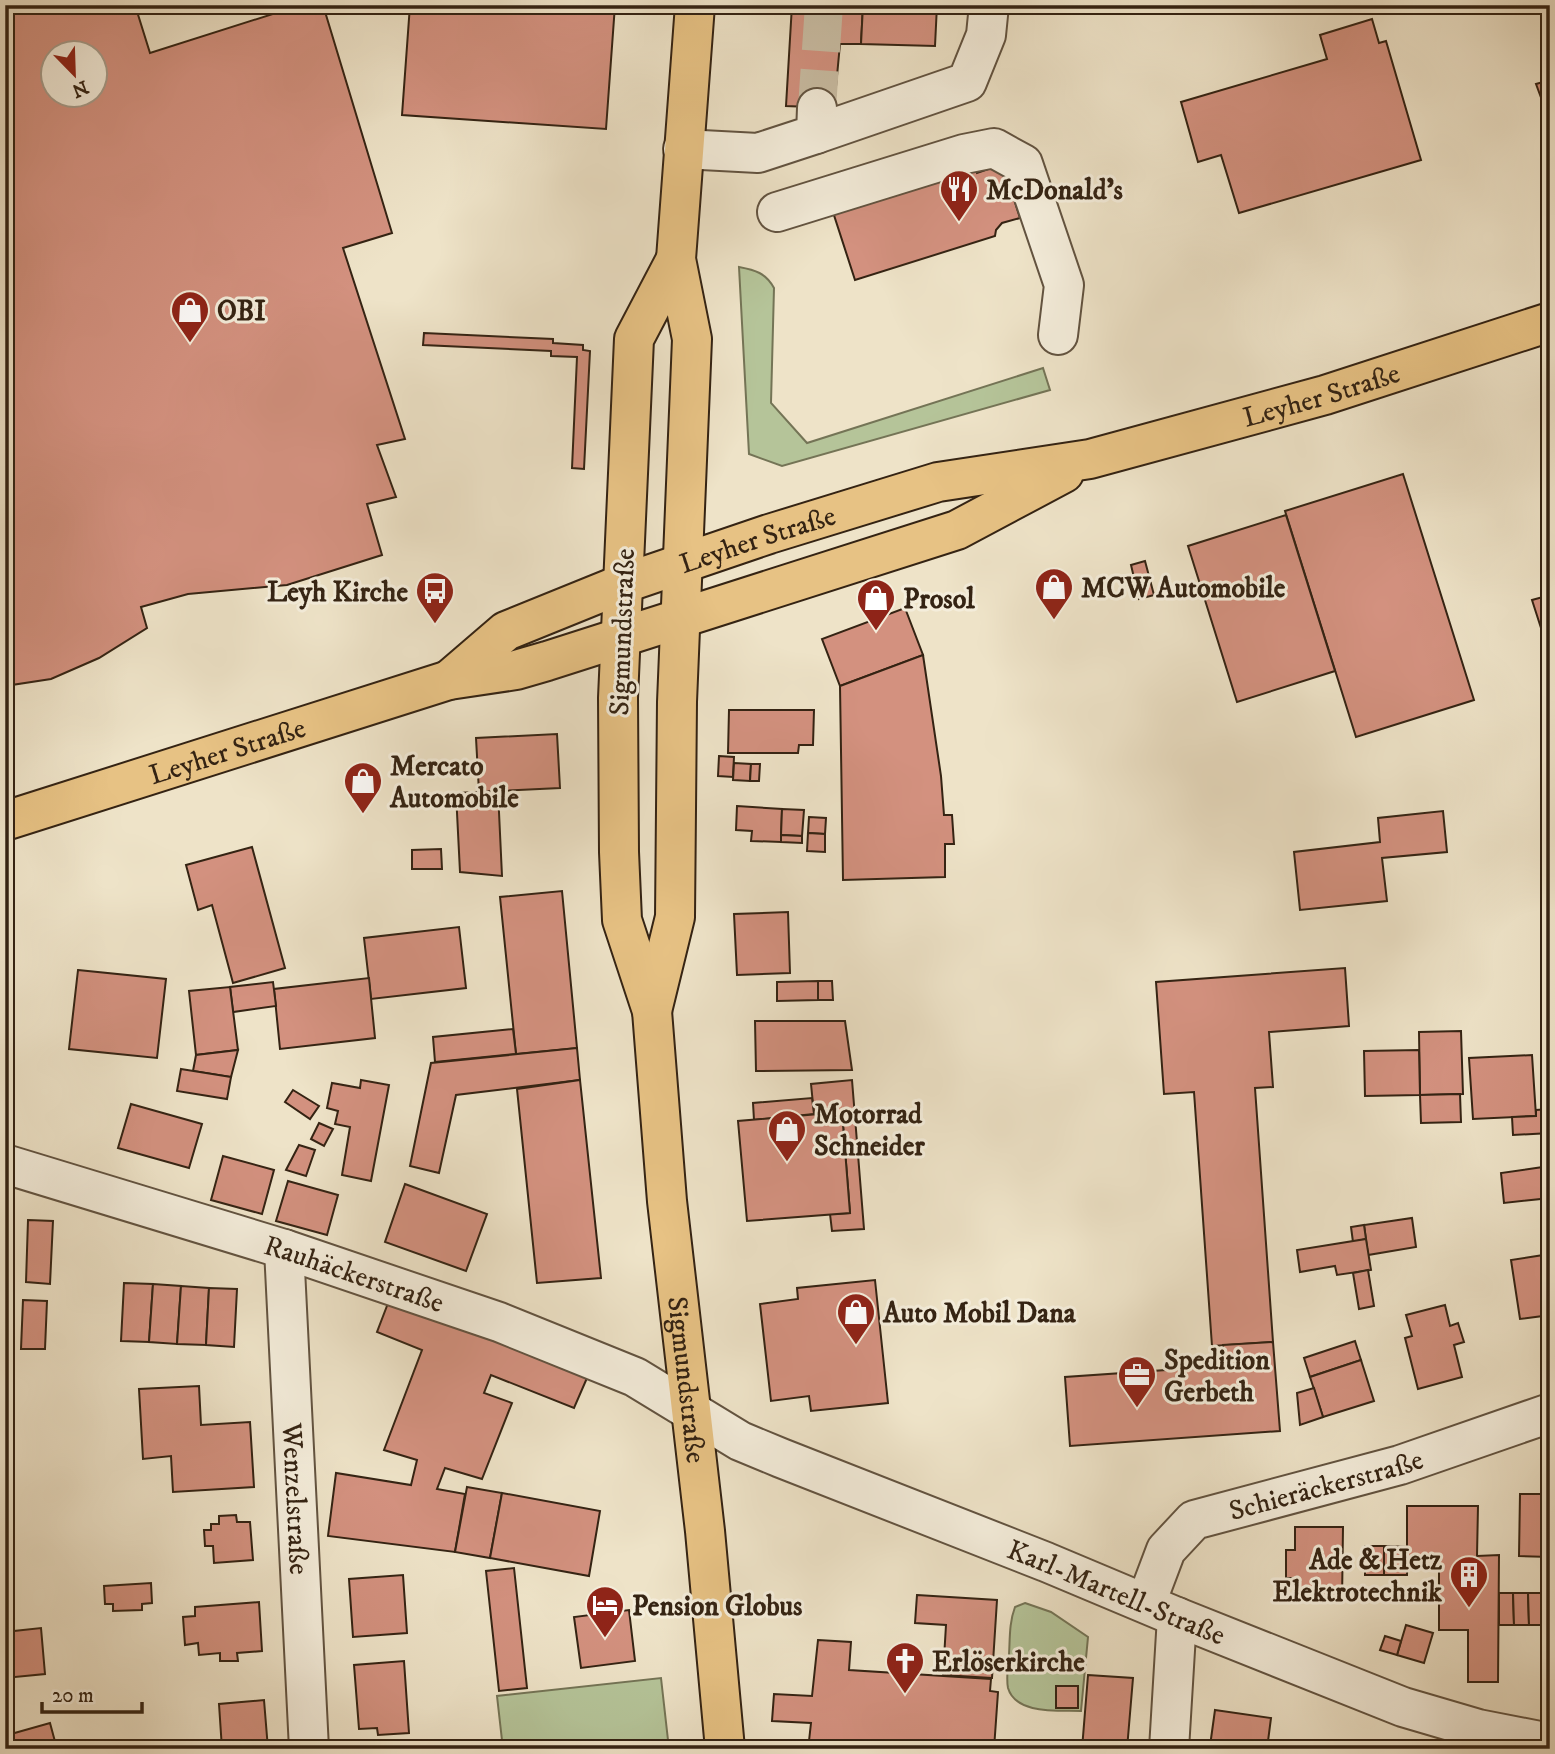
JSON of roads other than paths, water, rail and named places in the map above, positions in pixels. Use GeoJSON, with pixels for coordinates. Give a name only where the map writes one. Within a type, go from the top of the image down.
{"type":"FeatureCollection","features":[{"type":"Feature","properties":{"kind":"main road","name":"Sigmundstraße"},"geometry":{"type":"LineString","coordinates":[[652,1011],[675,917],[676,762],[692,339],[676,259],[695,5]]}},
{"type":"Feature","properties":{"kind":"main road","name":"Sigmundstraße"},"geometry":{"type":"LineString","coordinates":[[676,259],[634,339],[622,584],[617,779],[622,919],[652,1011],[667,1201],[705,1531],[725,1749]]}},
{"type":"Feature","properties":{"kind":"main road","name":"Leyher Straße"},"geometry":{"type":"LineString","coordinates":[[449,680],[506,631],[683,562],[938,482],[1090,459],[1325,395],[1550,322]]}},
{"type":"Feature","properties":{"kind":"main road","name":"Leyher Straße"},"geometry":{"type":"LineString","coordinates":[[5,821],[449,680],[516,670],[957,530],[1090,459]]}},
{"type":"Feature","properties":{"kind":"street"},"geometry":{"type":"LineString","coordinates":[[683,149],[758,153],[816,121],[967,82],[986,35],[989,5]]}},
{"type":"Feature","properties":{"kind":"street"},"geometry":{"type":"LineString","coordinates":[[777,212],[964,154],[994,148],[1023,164],[1063,285],[1058,335]]}},
{"type":"Feature","properties":{"kind":"street","name":"Rauhäckerstraße"},"geometry":{"type":"LineString","coordinates":[[5,1164],[284,1249],[499,1322],[635,1377],[691,1412]]}},
{"type":"Feature","properties":{"kind":"street","name":"Wenzelstraße"},"geometry":{"type":"LineString","coordinates":[[284,1249],[309,1749]]}},
{"type":"Feature","properties":{"kind":"street","name":"Karl-Martell-Straße"},"geometry":{"type":"LineString","coordinates":[[691,1412],[740,1441],[781,1458],[1403,1707],[1478,1729],[1550,1743]]}},
{"type":"Feature","properties":{"kind":"street","name":"Schieräckerstraße"},"geometry":{"type":"LineString","coordinates":[[1169,1749],[1162,1610],[1166,1550],[1194,1520],[1400,1465],[1550,1413]]}},
{"type":"Feature","properties":{"kind":"tunnel"},"geometry":{"type":"LineString","coordinates":[[817,108],[824,5]]}},
{"type":"Feature","properties":{"kind":"place","name":"McDonald's"},"geometry":{"type":"Point","coordinates":[959,223]}},
{"type":"Feature","properties":{"kind":"place","name":"OBI"},"geometry":{"type":"Point","coordinates":[190,344]}},
{"type":"Feature","properties":{"kind":"place","name":"MCW Automobile"},"geometry":{"type":"Point","coordinates":[1054,621]}},
{"type":"Feature","properties":{"kind":"place","name":"Leyh Kirche"},"geometry":{"type":"Point","coordinates":[435,625]}},
{"type":"Feature","properties":{"kind":"place","name":"Prosol"},"geometry":{"type":"Point","coordinates":[876,632]}},
{"type":"Feature","properties":{"kind":"place","name":"Mercato Automobile"},"geometry":{"type":"Point","coordinates":[363,815]}},
{"type":"Feature","properties":{"kind":"place","name":"Motorrad Schneider"},"geometry":{"type":"Point","coordinates":[787,1163]}},
{"type":"Feature","properties":{"kind":"place","name":"Auto Mobil Dana"},"geometry":{"type":"Point","coordinates":[856,1346]}},
{"type":"Feature","properties":{"kind":"place","name":"Spedition Gerbeth"},"geometry":{"type":"Point","coordinates":[1137,1409]}},
{"type":"Feature","properties":{"kind":"place","name":"Ade & Hetz Elektrotechnik"},"geometry":{"type":"Point","coordinates":[1469,1609]}},
{"type":"Feature","properties":{"kind":"place","name":"Pension Globus"},"geometry":{"type":"Point","coordinates":[605,1639]}},
{"type":"Feature","properties":{"kind":"place","name":"Erlöserkirche"},"geometry":{"type":"Point","coordinates":[905,1695]}}]}
